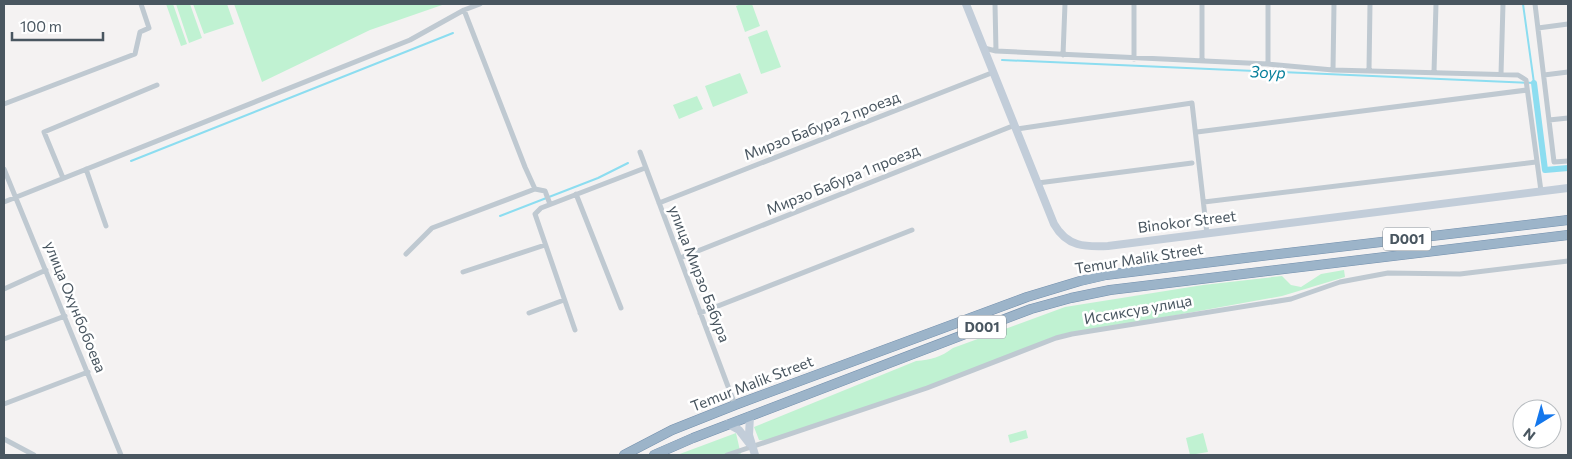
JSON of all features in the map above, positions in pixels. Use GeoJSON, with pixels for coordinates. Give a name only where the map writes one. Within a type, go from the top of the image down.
{"type":"FeatureCollection","features":[{"type":"Feature","properties":{"kind":"highway","name":"Temur Malik Street"},"geometry":{"type":"LineString","coordinates":[[624,455],[672,430],[735,405],[1053,288],[1106,275],[1568,220]]}},
{"type":"Feature","properties":{"kind":"highway","name":"Temur Malik Street"},"geometry":{"type":"LineString","coordinates":[[654,455],[728,424],[1005,318],[1057,301],[1110,290],[1568,235]]}},
{"type":"Feature","properties":{"kind":"highway"},"geometry":{"type":"LineString","coordinates":[[1245,258],[1247,273]]}},
{"type":"Feature","properties":{"kind":"main road","name":"Binokor Street"},"geometry":{"type":"LineString","coordinates":[[966,4],[1056,228],[1066,240],[1073,244],[1108,246],[1568,188]]}},
{"type":"Feature","properties":{"kind":"main road"},"geometry":{"type":"LineString","coordinates":[[750,416],[748,431],[753,451]]}},
{"type":"Feature","properties":{"kind":"main road"},"geometry":{"type":"LineString","coordinates":[[728,424],[742,433],[753,451]]}},
{"type":"Feature","properties":{"kind":"street"},"geometry":{"type":"LineString","coordinates":[[4,104],[136,54],[140,32],[150,28],[141,4]]}},
{"type":"Feature","properties":{"kind":"street"},"geometry":{"type":"LineString","coordinates":[[4,202],[410,40],[464,10],[480,4]]}},
{"type":"Feature","properties":{"kind":"street"},"geometry":{"type":"LineString","coordinates":[[995,4],[996,51]]}},
{"type":"Feature","properties":{"kind":"street"},"geometry":{"type":"LineString","coordinates":[[1063,55],[1065,4]]}},
{"type":"Feature","properties":{"kind":"street"},"geometry":{"type":"LineString","coordinates":[[1134,4],[1134,59]]}},
{"type":"Feature","properties":{"kind":"street"},"geometry":{"type":"LineString","coordinates":[[1202,4],[1202,61]]}},
{"type":"Feature","properties":{"kind":"street"},"geometry":{"type":"LineString","coordinates":[[1268,4],[1268,64]]}},
{"type":"Feature","properties":{"kind":"street"},"geometry":{"type":"LineString","coordinates":[[1332,70],[1334,4]]}},
{"type":"Feature","properties":{"kind":"street"},"geometry":{"type":"LineString","coordinates":[[1369,70],[1370,4]]}},
{"type":"Feature","properties":{"kind":"street"},"geometry":{"type":"LineString","coordinates":[[1434,72],[1436,4]]}},
{"type":"Feature","properties":{"kind":"street"},"geometry":{"type":"LineString","coordinates":[[1501,74],[1503,4]]}},
{"type":"Feature","properties":{"kind":"street"},"geometry":{"type":"LineString","coordinates":[[1534,4],[1554,162],[1568,161]]}},
{"type":"Feature","properties":{"kind":"street"},"geometry":{"type":"LineString","coordinates":[[464,10],[535,189]]}},
{"type":"Feature","properties":{"kind":"street"},"geometry":{"type":"LineString","coordinates":[[1538,28],[1568,24]]}},
{"type":"Feature","properties":{"kind":"street"},"geometry":{"type":"LineString","coordinates":[[984,48],[996,51],[1268,64],[1332,70],[1518,75],[1526,80],[1541,191]]}},
{"type":"Feature","properties":{"kind":"street","name":"Мирзо Бабура 2 проезд"},"geometry":{"type":"LineString","coordinates":[[658,203],[994,72]]}},
{"type":"Feature","properties":{"kind":"street"},"geometry":{"type":"LineString","coordinates":[[1544,74],[1568,72]]}},
{"type":"Feature","properties":{"kind":"street"},"geometry":{"type":"LineString","coordinates":[[63,178],[44,132],[157,85]]}},
{"type":"Feature","properties":{"kind":"street"},"geometry":{"type":"LineString","coordinates":[[1207,234],[1197,132],[1527,90]]}},
{"type":"Feature","properties":{"kind":"street","name":"Мирзо Бабура 1 проезд"},"geometry":{"type":"LineString","coordinates":[[680,258],[1016,127],[1192,103],[1197,132]]}},
{"type":"Feature","properties":{"kind":"street"},"geometry":{"type":"LineString","coordinates":[[1549,120],[1568,118]]}},
{"type":"Feature","properties":{"kind":"street","name":"улица Мирзо Бабура"},"geometry":{"type":"LineString","coordinates":[[640,152],[735,405]]}},
{"type":"Feature","properties":{"kind":"street"},"geometry":{"type":"LineString","coordinates":[[1204,202],[1536,162]]}},
{"type":"Feature","properties":{"kind":"street"},"geometry":{"type":"LineString","coordinates":[[1038,183],[1192,163]]}},
{"type":"Feature","properties":{"kind":"street"},"geometry":{"type":"LineString","coordinates":[[575,330],[534,217],[538,209],[645,168]]}},
{"type":"Feature","properties":{"kind":"street","name":"улица Охунбобоева"},"geometry":{"type":"LineString","coordinates":[[4,169],[121,455]]}},
{"type":"Feature","properties":{"kind":"street"},"geometry":{"type":"LineString","coordinates":[[86,169],[106,226]]}},
{"type":"Feature","properties":{"kind":"street"},"geometry":{"type":"LineString","coordinates":[[406,254],[432,228],[535,189],[545,191],[550,204]]}},
{"type":"Feature","properties":{"kind":"street"},"geometry":{"type":"LineString","coordinates":[[576,194],[621,308]]}},
{"type":"Feature","properties":{"kind":"street"},"geometry":{"type":"LineString","coordinates":[[700,313],[912,230]]}},
{"type":"Feature","properties":{"kind":"street"},"geometry":{"type":"LineString","coordinates":[[463,272],[544,244]]}},
{"type":"Feature","properties":{"kind":"street","name":"Иссиксув улица"},"geometry":{"type":"LineString","coordinates":[[727,455],[753,451],[927,388],[1056,338],[1072,334],[1291,299],[1340,282],[1388,273],[1460,274],[1568,261]]}},
{"type":"Feature","properties":{"kind":"street"},"geometry":{"type":"LineString","coordinates":[[4,289],[46,270]]}},
{"type":"Feature","properties":{"kind":"street"},"geometry":{"type":"LineString","coordinates":[[529,313],[564,300]]}},
{"type":"Feature","properties":{"kind":"street"},"geometry":{"type":"LineString","coordinates":[[4,339],[65,316]]}},
{"type":"Feature","properties":{"kind":"street"},"geometry":{"type":"LineString","coordinates":[[4,404],[88,372]]}},
{"type":"Feature","properties":{"kind":"street"},"geometry":{"type":"LineString","coordinates":[[4,439],[34,455]]}},
{"type":"Feature","properties":{"kind":"green space"},"geometry":{"type":"Polygon","coordinates":[[[166,4],[173,4],[187,44],[181,46],[166,4]]]}},
{"type":"Feature","properties":{"kind":"green space"},"geometry":{"type":"Polygon","coordinates":[[[176,4],[190,4],[202,38],[189,43],[176,4]]]}},
{"type":"Feature","properties":{"kind":"green space"},"geometry":{"type":"Polygon","coordinates":[[[193,4],[227,4],[234,24],[204,34],[193,4]]]}},
{"type":"Feature","properties":{"kind":"green space"},"geometry":{"type":"Polygon","coordinates":[[[234,4],[445,4],[370,30],[262,82],[234,4]]]}},
{"type":"Feature","properties":{"kind":"green space"},"geometry":{"type":"Polygon","coordinates":[[[752,4],[760,26],[745,32],[736,6],[752,4]]]}},
{"type":"Feature","properties":{"kind":"green space"},"geometry":{"type":"Polygon","coordinates":[[[767,30],[781,67],[761,74],[748,37],[767,30]]]}},
{"type":"Feature","properties":{"kind":"green space"},"geometry":{"type":"Polygon","coordinates":[[[740,73],[748,93],[713,107],[705,86],[740,73]]]}},
{"type":"Feature","properties":{"kind":"green space"},"geometry":{"type":"Polygon","coordinates":[[[697,96],[703,109],[679,119],[673,105],[697,96]]]}},
{"type":"Feature","properties":{"kind":"green space"},"geometry":{"type":"Polygon","coordinates":[[[1344,270],[1345,277],[1282,296],[1072,334],[927,388],[769,441],[759,440],[754,427],[916,361],[936,358],[953,348],[1065,307],[1203,285],[1282,276],[1291,285],[1301,287],[1321,274],[1344,270]]]}},
{"type":"Feature","properties":{"kind":"green space"},"geometry":{"type":"Polygon","coordinates":[[[1026,430],[1028,438],[1010,443],[1008,435],[1026,430]]]}},
{"type":"Feature","properties":{"kind":"green space"},"geometry":{"type":"Polygon","coordinates":[[[736,433],[741,455],[677,455],[736,433]]]}},
{"type":"Feature","properties":{"kind":"green space"},"geometry":{"type":"Polygon","coordinates":[[[1203,433],[1208,452],[1190,455],[1186,438],[1203,433]]]}},
{"type":"Feature","properties":{"kind":"waterway","name":"Зоур"},"geometry":{"type":"LineString","coordinates":[[1002,60],[1534,83],[1523,4]]}},
{"type":"Feature","properties":{"kind":"waterway"},"geometry":{"type":"LineString","coordinates":[[131,161],[453,33]]}},
{"type":"Feature","properties":{"kind":"waterway"},"geometry":{"type":"LineString","coordinates":[[1534,83],[1545,170],[1568,168]]}},
{"type":"Feature","properties":{"kind":"waterway"},"geometry":{"type":"LineString","coordinates":[[500,216],[598,178],[628,163]]}}]}
